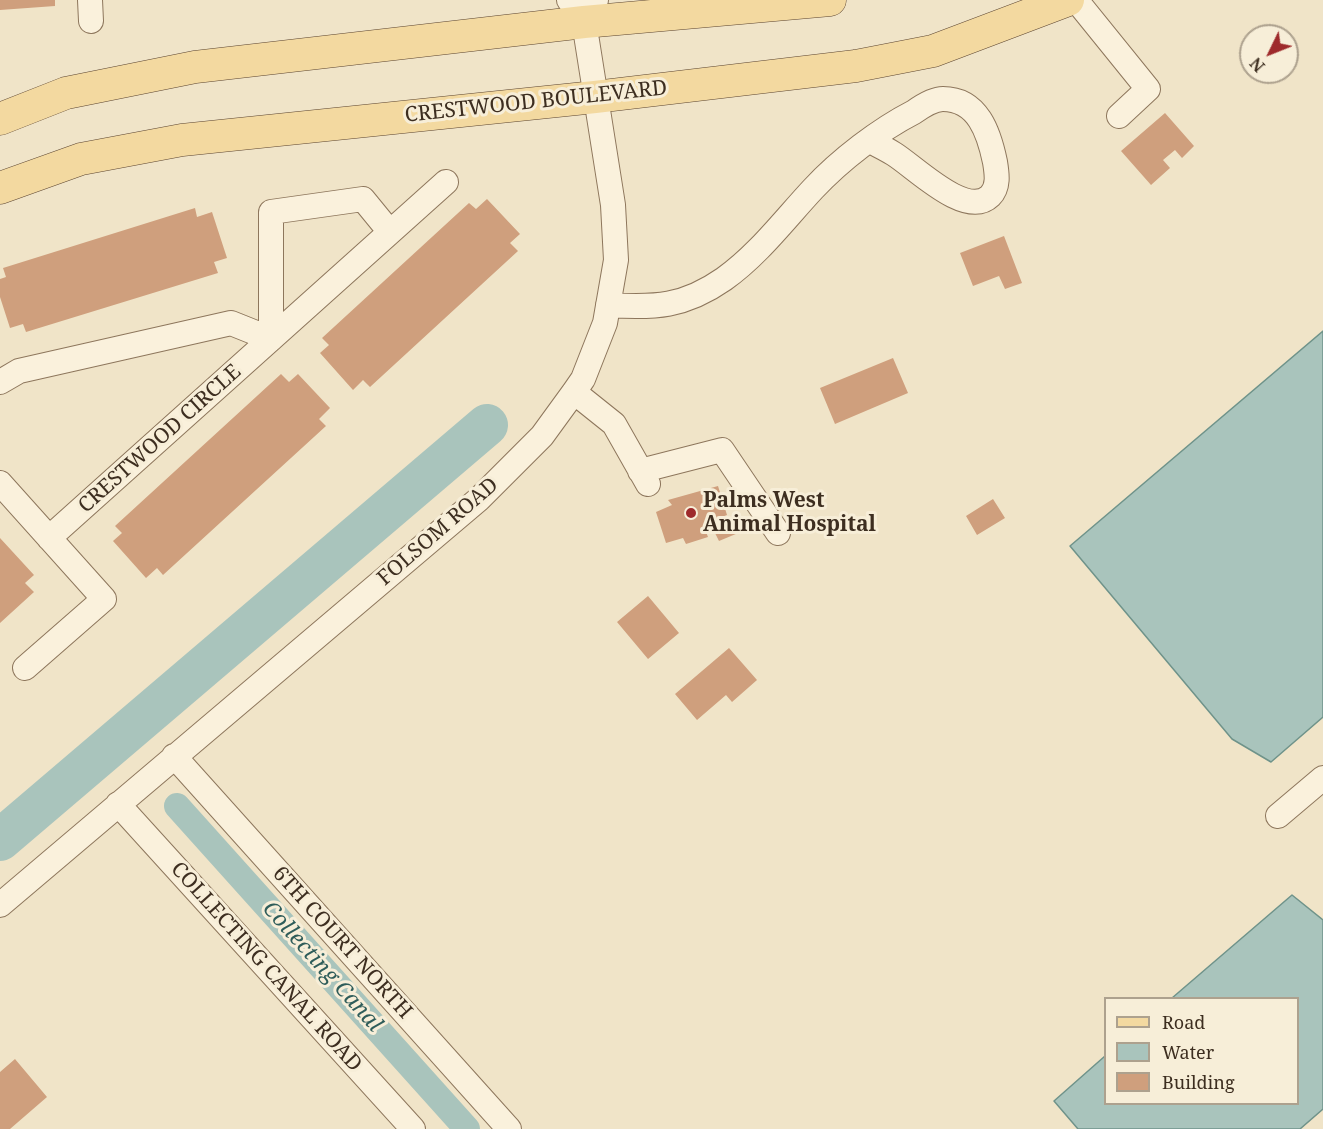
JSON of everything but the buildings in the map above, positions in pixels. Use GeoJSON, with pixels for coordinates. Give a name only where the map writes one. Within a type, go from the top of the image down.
{"type":"FeatureCollection","features":[{"type":"Feature","properties":{"kind":"main road"},"geometry":{"type":"LineString","coordinates":[[0,119],[66,93],[195,68],[583,7],[830,0]]}},
{"type":"Feature","properties":{"kind":"main road","name":"CRESTWOOD BOULEVARD"},"geometry":{"type":"LineString","coordinates":[[0,188],[81,159],[182,140],[595,97],[856,66],[933,51],[1068,0]]}},
{"type":"Feature","properties":{"kind":"street"},"geometry":{"type":"LineString","coordinates":[[1076,0],[1148,89],[1119,116]]}},
{"type":"Feature","properties":{"kind":"street","name":"FOLSOM ROAD"},"geometry":{"type":"LineString","coordinates":[[0,904],[479,499],[542,436],[583,379],[605,323],[616,260],[613,204],[583,7]]}},
{"type":"Feature","properties":{"kind":"street"},"geometry":{"type":"LineString","coordinates":[[608,305],[643,308],[665,306],[685,301],[724,279],[743,264],[815,186],[870,141],[892,124],[941,99],[960,102],[974,110],[984,126],[995,163],[997,186],[991,196],[981,203],[967,203],[894,154],[870,141]]}},
{"type":"Feature","properties":{"kind":"street","name":"CRESTWOOD CIRCLE"},"geometry":{"type":"LineString","coordinates":[[50,538],[446,182]]}},
{"type":"Feature","properties":{"kind":"street"},"geometry":{"type":"LineString","coordinates":[[0,382],[19,371],[231,322],[270,339],[271,212],[363,199],[390,232]]}},
{"type":"Feature","properties":{"kind":"street"},"geometry":{"type":"LineString","coordinates":[[574,392],[614,424],[644,478],[722,450],[778,533]]}},
{"type":"Feature","properties":{"kind":"street"},"geometry":{"type":"LineString","coordinates":[[0,483],[104,599],[24,668]]}},
{"type":"Feature","properties":{"kind":"street","name":"6TH COURT NORTH"},"geometry":{"type":"LineString","coordinates":[[174,756],[509,1129]]}},
{"type":"Feature","properties":{"kind":"street"},"geometry":{"type":"LineString","coordinates":[[1278,816],[1323,778]]}},
{"type":"Feature","properties":{"kind":"street","name":"COLLECTING CANAL ROAD"},"geometry":{"type":"LineString","coordinates":[[118,804],[413,1129]]}},
{"type":"Feature","properties":{"kind":"water"},"geometry":{"type":"Polygon","coordinates":[[[1323,331],[1323,717],[1271,762],[1232,739],[1070,546],[1323,331]]]}},
{"type":"Feature","properties":{"kind":"water"},"geometry":{"type":"Polygon","coordinates":[[[1292,895],[1323,920],[1323,1109],[1300,1129],[1078,1129],[1054,1101],[1104,1057],[1104,1105],[1299,1105],[1299,997],[1173,997],[1292,895]]]}},
{"type":"Feature","properties":{"kind":"waterway"},"geometry":{"type":"LineString","coordinates":[[0,840],[487,425]]}},
{"type":"Feature","properties":{"kind":"waterway","name":"Collecting Canal"},"geometry":{"type":"LineString","coordinates":[[177,806],[467,1129]]}},
{"type":"Feature","properties":{"kind":"place","name":"Palms West Animal Hospital"},"geometry":{"type":"Point","coordinates":[691,513]}}]}
